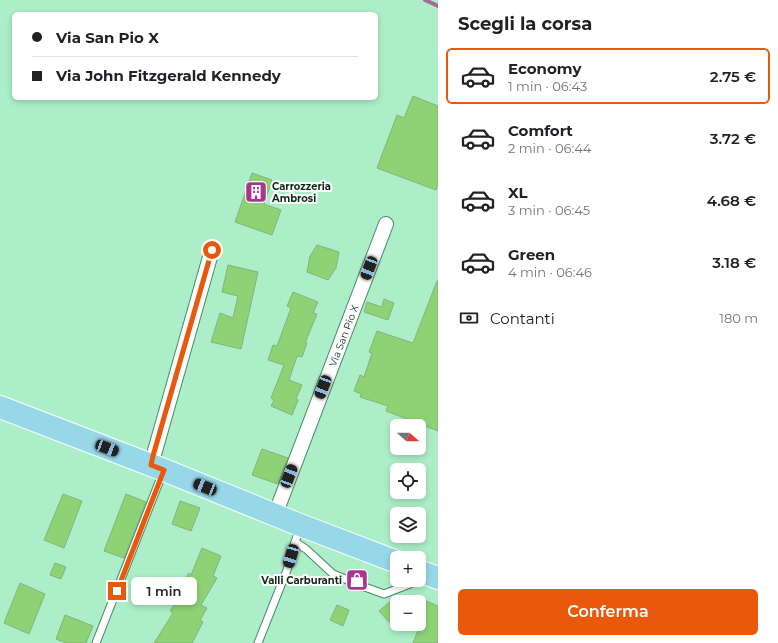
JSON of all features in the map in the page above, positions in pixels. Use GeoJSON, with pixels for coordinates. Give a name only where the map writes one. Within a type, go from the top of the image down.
{"type":"FeatureCollection","features":[{"type":"Feature","properties":{"kind":"main road"},"geometry":{"type":"LineString","coordinates":[[0,407],[275,515],[297,530],[390,560]]}},
{"type":"Feature","properties":{"kind":"street","name":"Via San Pio X"},"geometry":{"type":"LineString","coordinates":[[275,515],[386,224]]}},
{"type":"Feature","properties":{"kind":"street"},"geometry":{"type":"LineString","coordinates":[[158,468],[153,456],[212,250]]}},
{"type":"Feature","properties":{"kind":"lane"},"geometry":{"type":"LineString","coordinates":[[96,643],[127,565],[158,468]]}},
{"type":"Feature","properties":{"kind":"lane"},"geometry":{"type":"LineString","coordinates":[[297,530],[306,549],[333,574],[384,594],[402,587]]}},
{"type":"Feature","properties":{"kind":"lane"},"geometry":{"type":"LineString","coordinates":[[258,643],[287,570],[297,530]]}},
{"type":"Feature","properties":{"kind":"building"},"geometry":{"type":"Polygon","coordinates":[[[413,96],[438,106],[438,184],[436,190],[377,168],[397,115],[404,118],[413,96]]]}},
{"type":"Feature","properties":{"kind":"building","name":"Carrozzeria Ambrosi"},"geometry":{"type":"Polygon","coordinates":[[[252,173],[272,180],[264,204],[281,210],[272,235],[235,222],[252,173]]]}},
{"type":"Feature","properties":{"kind":"building"},"geometry":{"type":"Polygon","coordinates":[[[317,245],[339,252],[336,268],[328,280],[307,272],[310,256],[317,245]]]}},
{"type":"Feature","properties":{"kind":"building"},"geometry":{"type":"Polygon","coordinates":[[[228,265],[258,272],[241,349],[211,342],[220,313],[233,318],[238,296],[222,292],[228,265]]]}},
{"type":"Feature","properties":{"kind":"building"},"geometry":{"type":"Polygon","coordinates":[[[438,281],[438,431],[426,426],[426,419],[407,419],[386,411],[388,406],[360,397],[361,394],[354,391],[360,375],[364,377],[372,353],[369,352],[377,331],[413,343],[438,281]]]}},
{"type":"Feature","properties":{"kind":"building"},"geometry":{"type":"Polygon","coordinates":[[[293,292],[318,302],[313,313],[317,314],[305,343],[307,343],[302,357],[297,356],[289,380],[302,385],[296,399],[298,400],[292,415],[271,406],[274,400],[271,398],[284,365],[268,360],[273,345],[277,346],[291,308],[287,306],[293,292]]]}},
{"type":"Feature","properties":{"kind":"building"},"geometry":{"type":"Polygon","coordinates":[[[384,299],[394,303],[388,320],[364,312],[367,302],[382,307],[384,299]]]}},
{"type":"Feature","properties":{"kind":"building"},"geometry":{"type":"Polygon","coordinates":[[[262,449],[288,458],[278,484],[252,475],[262,449]]]}},
{"type":"Feature","properties":{"kind":"building"},"geometry":{"type":"Polygon","coordinates":[[[63,494],[82,501],[64,548],[44,540],[63,494]]]}},
{"type":"Feature","properties":{"kind":"building"},"geometry":{"type":"Polygon","coordinates":[[[126,494],[146,502],[124,558],[104,551],[126,494]]]}},
{"type":"Feature","properties":{"kind":"building"},"geometry":{"type":"Polygon","coordinates":[[[180,501],[200,508],[191,531],[172,524],[180,501]]]}},
{"type":"Feature","properties":{"kind":"building"},"geometry":{"type":"Polygon","coordinates":[[[202,548],[221,556],[213,576],[217,578],[201,605],[207,608],[200,620],[203,622],[192,643],[154,643],[173,613],[170,611],[176,602],[172,599],[189,573],[191,575],[202,548]]]}},
{"type":"Feature","properties":{"kind":"building"},"geometry":{"type":"Polygon","coordinates":[[[55,563],[66,567],[61,579],[50,575],[55,563]]]}},
{"type":"Feature","properties":{"kind":"building"},"geometry":{"type":"Polygon","coordinates":[[[20,583],[45,594],[29,634],[4,623],[20,583]]]}},
{"type":"Feature","properties":{"kind":"building"},"geometry":{"type":"Polygon","coordinates":[[[426,601],[438,606],[438,643],[413,643],[418,631],[426,631],[426,601]]]}},
{"type":"Feature","properties":{"kind":"building"},"geometry":{"type":"Polygon","coordinates":[[[390,602],[390,621],[389,622],[379,611],[390,602]]]}},
{"type":"Feature","properties":{"kind":"building"},"geometry":{"type":"Polygon","coordinates":[[[337,605],[349,610],[343,626],[330,620],[337,605]]]}},
{"type":"Feature","properties":{"kind":"building"},"geometry":{"type":"Polygon","coordinates":[[[65,615],[93,626],[86,643],[66,643],[56,639],[65,615]]]}},
{"type":"Feature","properties":{"kind":"waterway"},"geometry":{"type":"LineString","coordinates":[[425,0],[438,6]]}},
{"type":"Feature","properties":{"kind":"place","name":"Carrozzeria Ambrosi"},"geometry":{"type":"Point","coordinates":[256,192]}},
{"type":"Feature","properties":{"kind":"place","name":"Valli Carburanti"},"geometry":{"type":"Point","coordinates":[357,580]}},
{"type":"Feature","properties":{"kind":"route"},"geometry":{"type":"LineString","coordinates":[[117,591],[164,470],[151,465],[212,250]]}}]}
